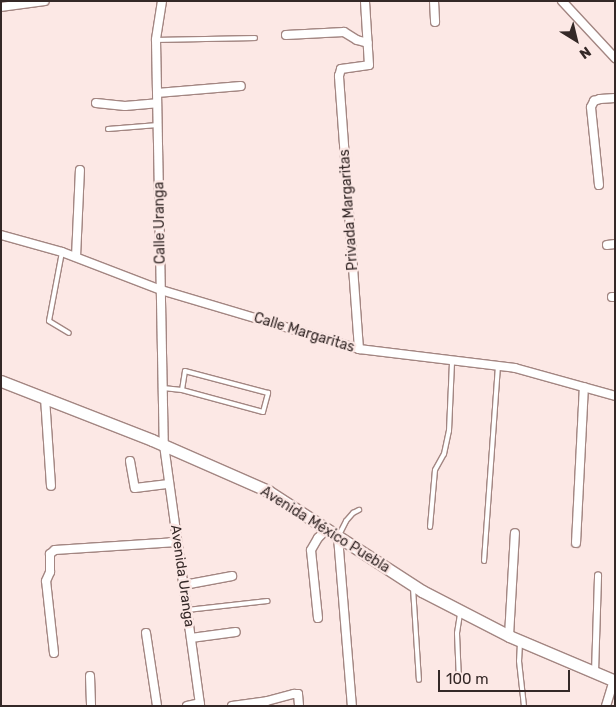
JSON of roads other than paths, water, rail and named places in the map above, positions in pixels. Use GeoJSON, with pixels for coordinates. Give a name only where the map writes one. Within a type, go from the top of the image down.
{"type":"FeatureCollection","features":[{"type":"Feature","properties":{"kind":"main road","name":"Avenida México Puebla"},"geometry":{"type":"LineString","coordinates":[[1,382],[164,445],[268,491],[413,585],[509,636],[614,680]]}},
{"type":"Feature","properties":{"kind":"street"},"geometry":{"type":"LineString","coordinates":[[1,7],[45,1]]}},
{"type":"Feature","properties":{"kind":"street","name":"Calle Uranga"},"geometry":{"type":"LineString","coordinates":[[162,1],[156,40],[164,445]]}},
{"type":"Feature","properties":{"kind":"street"},"geometry":{"type":"LineString","coordinates":[[286,34],[344,32],[357,40],[368,43],[365,1]]}},
{"type":"Feature","properties":{"kind":"street"},"geometry":{"type":"LineString","coordinates":[[434,1],[435,22]]}},
{"type":"Feature","properties":{"kind":"street"},"geometry":{"type":"LineString","coordinates":[[562,1],[615,58]]}},
{"type":"Feature","properties":{"kind":"street","name":"Privada Margaritas"},"geometry":{"type":"LineString","coordinates":[[359,349],[339,72],[369,65],[368,43]]}},
{"type":"Feature","properties":{"kind":"street"},"geometry":{"type":"LineString","coordinates":[[157,93],[241,86]]}},
{"type":"Feature","properties":{"kind":"street"},"geometry":{"type":"LineString","coordinates":[[599,185],[592,107],[594,101],[600,98],[615,98]]}},
{"type":"Feature","properties":{"kind":"street"},"geometry":{"type":"LineString","coordinates":[[96,103],[125,106],[157,103]]}},
{"type":"Feature","properties":{"kind":"street"},"geometry":{"type":"LineString","coordinates":[[76,257],[80,170]]}},
{"type":"Feature","properties":{"kind":"street","name":"Calle Margaritas"},"geometry":{"type":"LineString","coordinates":[[1,235],[62,252],[161,290],[359,349],[515,368],[615,396]]}},
{"type":"Feature","properties":{"kind":"street"},"geometry":{"type":"LineString","coordinates":[[576,543],[584,387]]}},
{"type":"Feature","properties":{"kind":"street"},"geometry":{"type":"LineString","coordinates":[[45,398],[50,486]]}},
{"type":"Feature","properties":{"kind":"street","name":"Avenida Uranga"},"geometry":{"type":"LineString","coordinates":[[164,445],[200,704]]}},
{"type":"Feature","properties":{"kind":"street"},"geometry":{"type":"LineString","coordinates":[[130,461],[135,488],[169,484]]}},
{"type":"Feature","properties":{"kind":"street"},"geometry":{"type":"LineString","coordinates":[[318,618],[311,550],[318,538],[327,529]]}},
{"type":"Feature","properties":{"kind":"street"},"geometry":{"type":"LineString","coordinates":[[509,636],[515,533]]}},
{"type":"Feature","properties":{"kind":"street"},"geometry":{"type":"LineString","coordinates":[[338,537],[352,706]]}},
{"type":"Feature","properties":{"kind":"street"},"geometry":{"type":"LineString","coordinates":[[54,654],[46,581],[50,572],[50,554],[55,550],[177,542]]}},
{"type":"Feature","properties":{"kind":"street"},"geometry":{"type":"LineString","coordinates":[[184,585],[232,576]]}},
{"type":"Feature","properties":{"kind":"street"},"geometry":{"type":"LineString","coordinates":[[595,672],[598,576]]}},
{"type":"Feature","properties":{"kind":"street"},"geometry":{"type":"LineString","coordinates":[[191,638],[236,632]]}},
{"type":"Feature","properties":{"kind":"street"},"geometry":{"type":"LineString","coordinates":[[146,633],[157,706]]}},
{"type":"Feature","properties":{"kind":"street"},"geometry":{"type":"LineString","coordinates":[[90,676],[91,706]]}},
{"type":"Feature","properties":{"kind":"street"},"geometry":{"type":"LineString","coordinates":[[606,706],[614,680]]}},
{"type":"Feature","properties":{"kind":"street"},"geometry":{"type":"LineString","coordinates":[[232,706],[267,701],[294,694],[298,694],[299,706]]}},
{"type":"Feature","properties":{"kind":"street"},"geometry":{"type":"LineString","coordinates":[[187,706],[200,704]]}},
{"type":"Feature","properties":{"kind":"lane"},"geometry":{"type":"LineString","coordinates":[[156,40],[255,38]]}},
{"type":"Feature","properties":{"kind":"lane"},"geometry":{"type":"LineString","coordinates":[[108,129],[158,126]]}},
{"type":"Feature","properties":{"kind":"lane"},"geometry":{"type":"LineString","coordinates":[[62,252],[49,321],[69,333]]}},
{"type":"Feature","properties":{"kind":"lane"},"geometry":{"type":"LineString","coordinates":[[430,526],[435,470],[444,454],[449,432],[452,361]]}},
{"type":"Feature","properties":{"kind":"lane"},"geometry":{"type":"LineString","coordinates":[[484,561],[498,366]]}},
{"type":"Feature","properties":{"kind":"lane"},"geometry":{"type":"LineString","coordinates":[[163,388],[182,390],[263,412],[268,393],[185,371],[182,390]]}},
{"type":"Feature","properties":{"kind":"lane"},"geometry":{"type":"LineString","coordinates":[[338,537],[346,521],[353,513],[359,510]]}},
{"type":"Feature","properties":{"kind":"lane"},"geometry":{"type":"LineString","coordinates":[[413,585],[419,680]]}},
{"type":"Feature","properties":{"kind":"lane"},"geometry":{"type":"LineString","coordinates":[[187,610],[268,600]]}},
{"type":"Feature","properties":{"kind":"lane"},"geometry":{"type":"LineString","coordinates":[[460,681],[457,633],[461,611]]}},
{"type":"Feature","properties":{"kind":"lane"},"geometry":{"type":"LineString","coordinates":[[521,641],[519,660],[524,706]]}}]}
